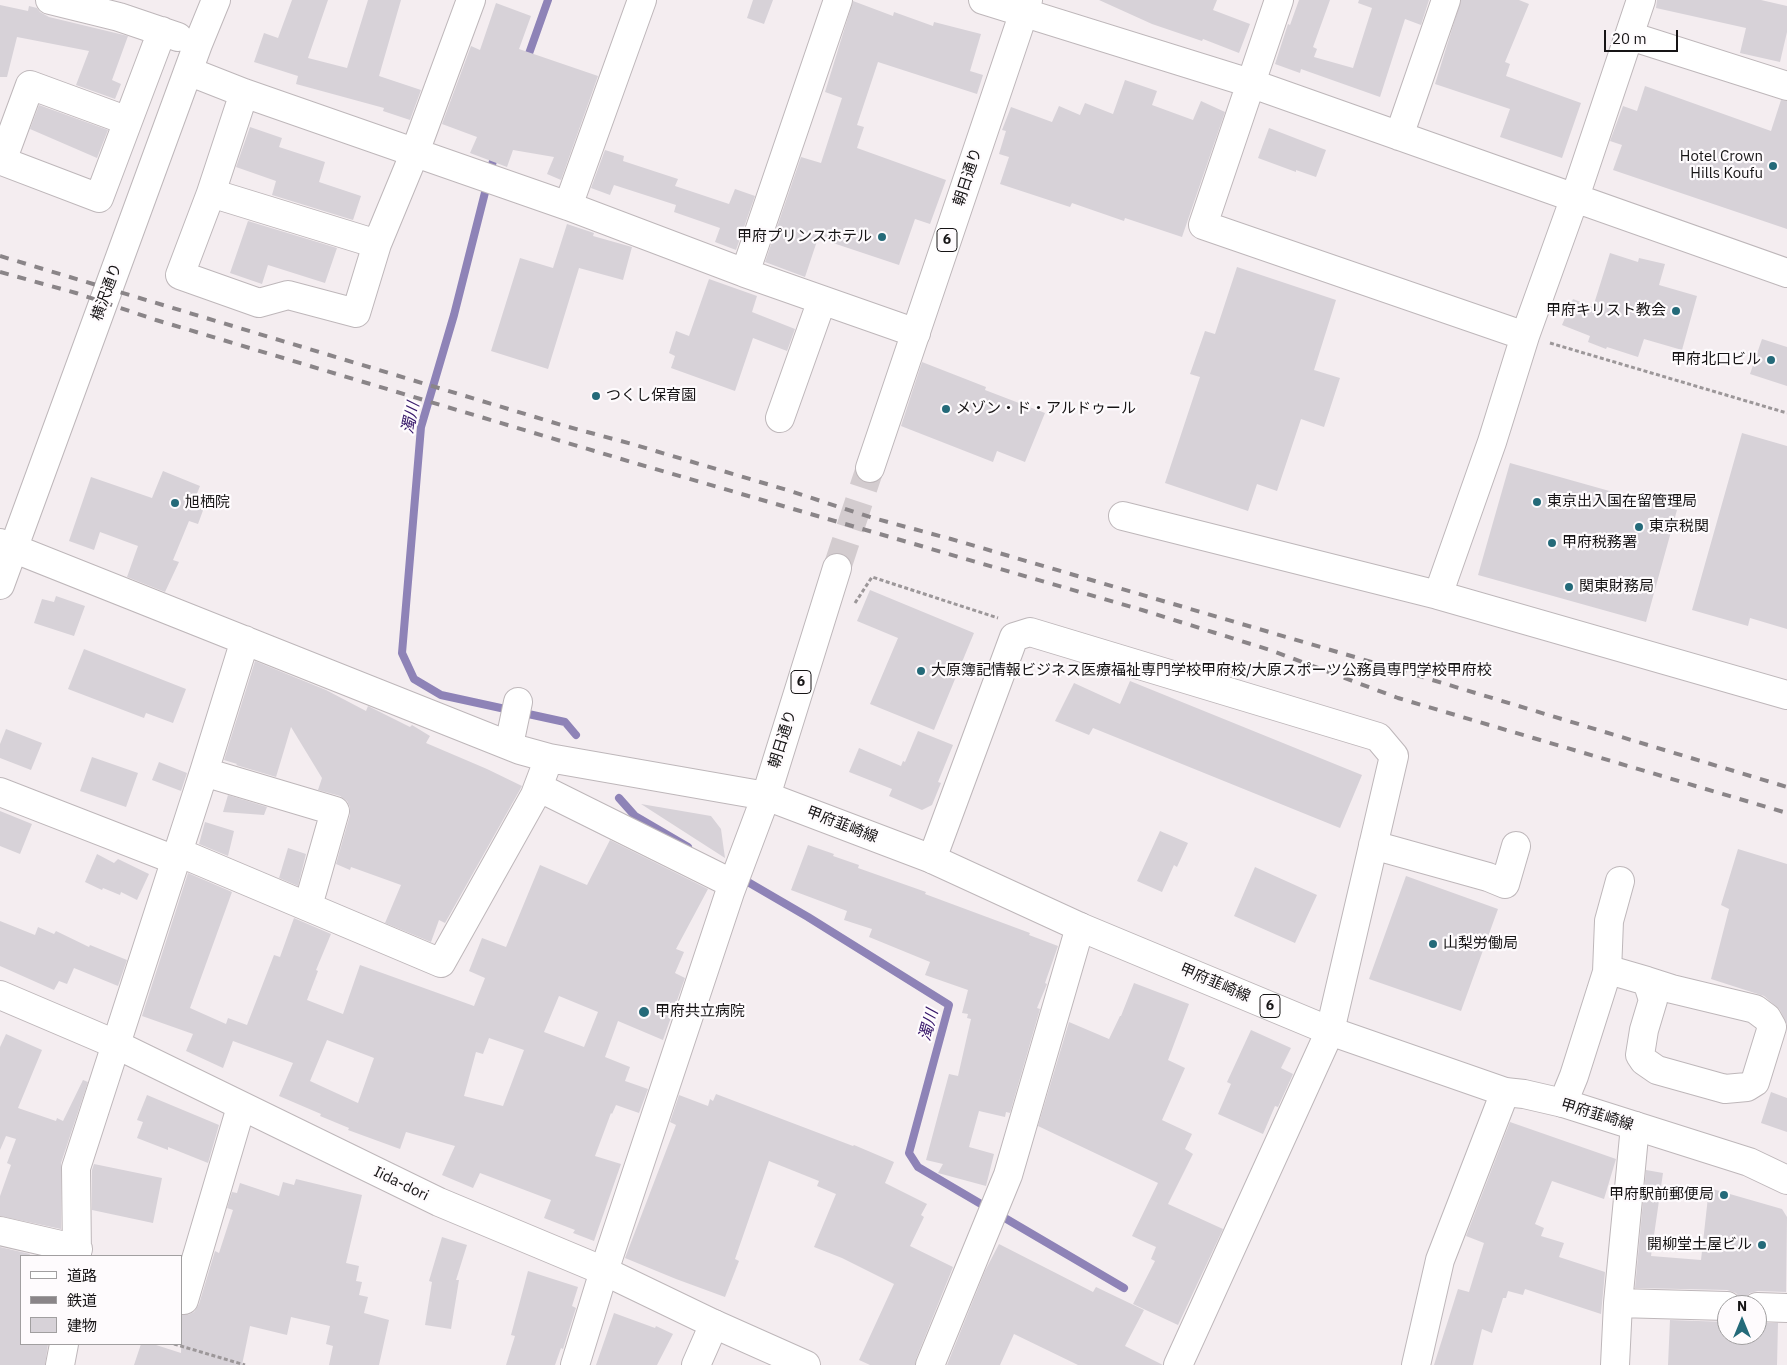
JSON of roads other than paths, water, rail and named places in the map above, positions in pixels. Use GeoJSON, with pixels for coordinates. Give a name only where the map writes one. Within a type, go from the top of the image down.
{"type":"FeatureCollection","features":[{"type":"Feature","properties":{"kind":"street"},"geometry":{"type":"LineString","coordinates":[[50,0],[120,17],[198,44]]}},
{"type":"Feature","properties":{"kind":"street","name":"横沢通り"},"geometry":{"type":"LineString","coordinates":[[0,585],[7,545],[82,359],[216,0]]}},
{"type":"Feature","properties":{"kind":"street"},"geometry":{"type":"LineString","coordinates":[[244,92],[211,193],[180,275],[259,303],[288,295],[356,313],[377,244],[415,152],[471,0]]}},
{"type":"Feature","properties":{"kind":"street"},"geometry":{"type":"LineString","coordinates":[[568,206],[642,0]]}},
{"type":"Feature","properties":{"kind":"street"},"geometry":{"type":"LineString","coordinates":[[744,273],[838,0]]}},
{"type":"Feature","properties":{"kind":"street"},"geometry":{"type":"LineString","coordinates":[[983,0],[1026,6],[1250,83],[1787,274]]}},
{"type":"Feature","properties":{"kind":"street"},"geometry":{"type":"LineString","coordinates":[[1279,0],[1203,225],[1525,336]]}},
{"type":"Feature","properties":{"kind":"street"},"geometry":{"type":"LineString","coordinates":[[1399,136],[1446,0]]}},
{"type":"Feature","properties":{"kind":"street"},"geometry":{"type":"LineString","coordinates":[[1438,594],[1492,442],[1525,336],[1575,198],[1641,0]]}},
{"type":"Feature","properties":{"kind":"street","name":"朝日通り"},"geometry":{"type":"LineString","coordinates":[[870,468],[1026,6]]}},
{"type":"Feature","properties":{"kind":"street"},"geometry":{"type":"LineString","coordinates":[[128,121],[30,85],[2,161],[99,198],[162,31]]}},
{"type":"Feature","properties":{"kind":"street"},"geometry":{"type":"LineString","coordinates":[[1630,36],[1787,86]]}},
{"type":"Feature","properties":{"kind":"street"},"geometry":{"type":"LineString","coordinates":[[188,71],[568,206],[744,273],[916,332]]}},
{"type":"Feature","properties":{"kind":"street"},"geometry":{"type":"LineString","coordinates":[[211,193],[377,244]]}},
{"type":"Feature","properties":{"kind":"street"},"geometry":{"type":"LineString","coordinates":[[780,418],[822,300]]}},
{"type":"Feature","properties":{"kind":"street"},"geometry":{"type":"LineString","coordinates":[[1123,516],[1438,594],[1787,695]]}},
{"type":"Feature","properties":{"kind":"street","name":"甲府韮崎線"},"geometry":{"type":"LineString","coordinates":[[7,545],[245,640],[514,723],[549,758],[766,796],[932,859],[1080,927],[1330,1031],[1506,1092],[1524,1094],[1562,1104],[1749,1162],[1787,1180]]}},
{"type":"Feature","properties":{"kind":"street","name":"朝日通り"},"geometry":{"type":"LineString","coordinates":[[575,1365],[733,884],[766,796],[836,568]]}},
{"type":"Feature","properties":{"kind":"street"},"geometry":{"type":"LineString","coordinates":[[932,859],[1014,637],[1030,632],[1378,737],[1394,756],[1330,1031],[1178,1365]]}},
{"type":"Feature","properties":{"kind":"street"},"geometry":{"type":"LineString","coordinates":[[0,1230],[77,1253],[76,1168],[245,640]]}},
{"type":"Feature","properties":{"kind":"street"},"geometry":{"type":"LineString","coordinates":[[0,792],[308,906],[441,963],[538,787],[549,758]]}},
{"type":"Feature","properties":{"kind":"street"},"geometry":{"type":"LineString","coordinates":[[204,772],[335,811],[308,906]]}},
{"type":"Feature","properties":{"kind":"street"},"geometry":{"type":"LineString","coordinates":[[538,787],[733,884]]}},
{"type":"Feature","properties":{"kind":"street"},"geometry":{"type":"LineString","coordinates":[[1373,845],[1488,877],[1505,884],[1516,846]]}},
{"type":"Feature","properties":{"kind":"street"},"geometry":{"type":"LineString","coordinates":[[1562,1104],[1574,1076],[1607,972],[1609,921],[1620,881]]}},
{"type":"Feature","properties":{"kind":"street"},"geometry":{"type":"LineString","coordinates":[[930,1365],[1008,1175],[1080,927]]}},
{"type":"Feature","properties":{"kind":"street"},"geometry":{"type":"LineString","coordinates":[[1607,972],[1616,972],[1657,990],[1755,1009],[1767,1018],[1772,1027],[1771,1036],[1755,1082],[1747,1087],[1725,1089],[1657,1070],[1644,1061],[1640,1055],[1644,1030],[1657,990]]}},
{"type":"Feature","properties":{"kind":"street","name":"Iida-dori"},"geometry":{"type":"LineString","coordinates":[[0,995],[115,1044],[241,1107],[440,1202],[604,1272],[806,1365]]}},
{"type":"Feature","properties":{"kind":"street"},"geometry":{"type":"LineString","coordinates":[[1416,1365],[1440,1260],[1506,1092]]}},
{"type":"Feature","properties":{"kind":"street"},"geometry":{"type":"LineString","coordinates":[[184,1300],[241,1107]]}},
{"type":"Feature","properties":{"kind":"street"},"geometry":{"type":"LineString","coordinates":[[1615,1365],[1618,1303],[1635,1126]]}},
{"type":"Feature","properties":{"kind":"street"},"geometry":{"type":"LineString","coordinates":[[1618,1303],[1717,1306]]}},
{"type":"Feature","properties":{"kind":"street"},"geometry":{"type":"LineString","coordinates":[[1767,1307],[1787,1308]]}},
{"type":"Feature","properties":{"kind":"street"},"geometry":{"type":"LineString","coordinates":[[696,1365],[714,1324]]}},
{"type":"Feature","properties":{"kind":"street"},"geometry":{"type":"LineString","coordinates":[[60,1365],[64,1345]]}},
{"type":"Feature","properties":{"kind":"waterway","name":"濁川"},"geometry":{"type":"LineString","coordinates":[[526,62],[548,0]]}},
{"type":"Feature","properties":{"kind":"waterway","name":"濁川"},"geometry":{"type":"LineString","coordinates":[[495,153],[454,315],[421,427],[402,653],[414,679],[441,695],[565,722],[576,735]]}},
{"type":"Feature","properties":{"kind":"waterway","name":"濁川"},"geometry":{"type":"LineString","coordinates":[[619,798],[635,816],[688,847]]}},
{"type":"Feature","properties":{"kind":"waterway","name":"濁川"},"geometry":{"type":"LineString","coordinates":[[741,878],[808,917],[949,1005],[909,1153],[918,1167],[1124,1288]]}},
{"type":"Feature","properties":{"kind":"tunnel"},"geometry":{"type":"LineString","coordinates":[[837,568],[870,468]]}},
{"type":"Feature","properties":{"kind":"railway"},"geometry":{"type":"LineString","coordinates":[[0,256],[565,426],[787,490],[873,518],[1406,672],[1787,787]]}},
{"type":"Feature","properties":{"kind":"railway"},"geometry":{"type":"LineString","coordinates":[[0,272],[76,293],[156,320],[638,464],[1142,610],[1270,650],[1398,698],[1787,813]]}},
{"type":"Feature","properties":{"kind":"place","name":"Hotel Crown Hills Koufu"},"geometry":{"type":"Point","coordinates":[1773,166]}},
{"type":"Feature","properties":{"kind":"place","name":"甲府プリンスホテル"},"geometry":{"type":"Point","coordinates":[882,237]}},
{"type":"Feature","properties":{"kind":"place","name":"甲府キリスト教会"},"geometry":{"type":"Point","coordinates":[1676,311]}},
{"type":"Feature","properties":{"kind":"place","name":"甲府北口ビル"},"geometry":{"type":"Point","coordinates":[1771,360]}},
{"type":"Feature","properties":{"kind":"place","name":"つくし保育園"},"geometry":{"type":"Point","coordinates":[596,396]}},
{"type":"Feature","properties":{"kind":"place","name":"メゾン・ド・アルドゥール"},"geometry":{"type":"Point","coordinates":[946,409]}},
{"type":"Feature","properties":{"kind":"place","name":"東京出入国在留管理局"},"geometry":{"type":"Point","coordinates":[1537,502]}},
{"type":"Feature","properties":{"kind":"place","name":"旭栖院"},"geometry":{"type":"Point","coordinates":[175,503]}},
{"type":"Feature","properties":{"kind":"place","name":"東京税関"},"geometry":{"type":"Point","coordinates":[1639,527]}},
{"type":"Feature","properties":{"kind":"place","name":"甲府税務署"},"geometry":{"type":"Point","coordinates":[1552,543]}},
{"type":"Feature","properties":{"kind":"place","name":"関東財務局"},"geometry":{"type":"Point","coordinates":[1569,587]}},
{"type":"Feature","properties":{"kind":"place","name":"大原簿記情報ビジネス医療福祉専門学校甲府校/大原スポーツ公務員専門学校甲府校"},"geometry":{"type":"Point","coordinates":[921,671]}},
{"type":"Feature","properties":{"kind":"place","name":"山梨労働局"},"geometry":{"type":"Point","coordinates":[1433,944]}},
{"type":"Feature","properties":{"kind":"place","name":"甲府共立病院"},"geometry":{"type":"Point","coordinates":[644,1012]}},
{"type":"Feature","properties":{"kind":"place","name":"甲府駅前郵便局"},"geometry":{"type":"Point","coordinates":[1724,1195]}},
{"type":"Feature","properties":{"kind":"place","name":"開柳堂土屋ビル"},"geometry":{"type":"Point","coordinates":[1762,1245]}}]}
